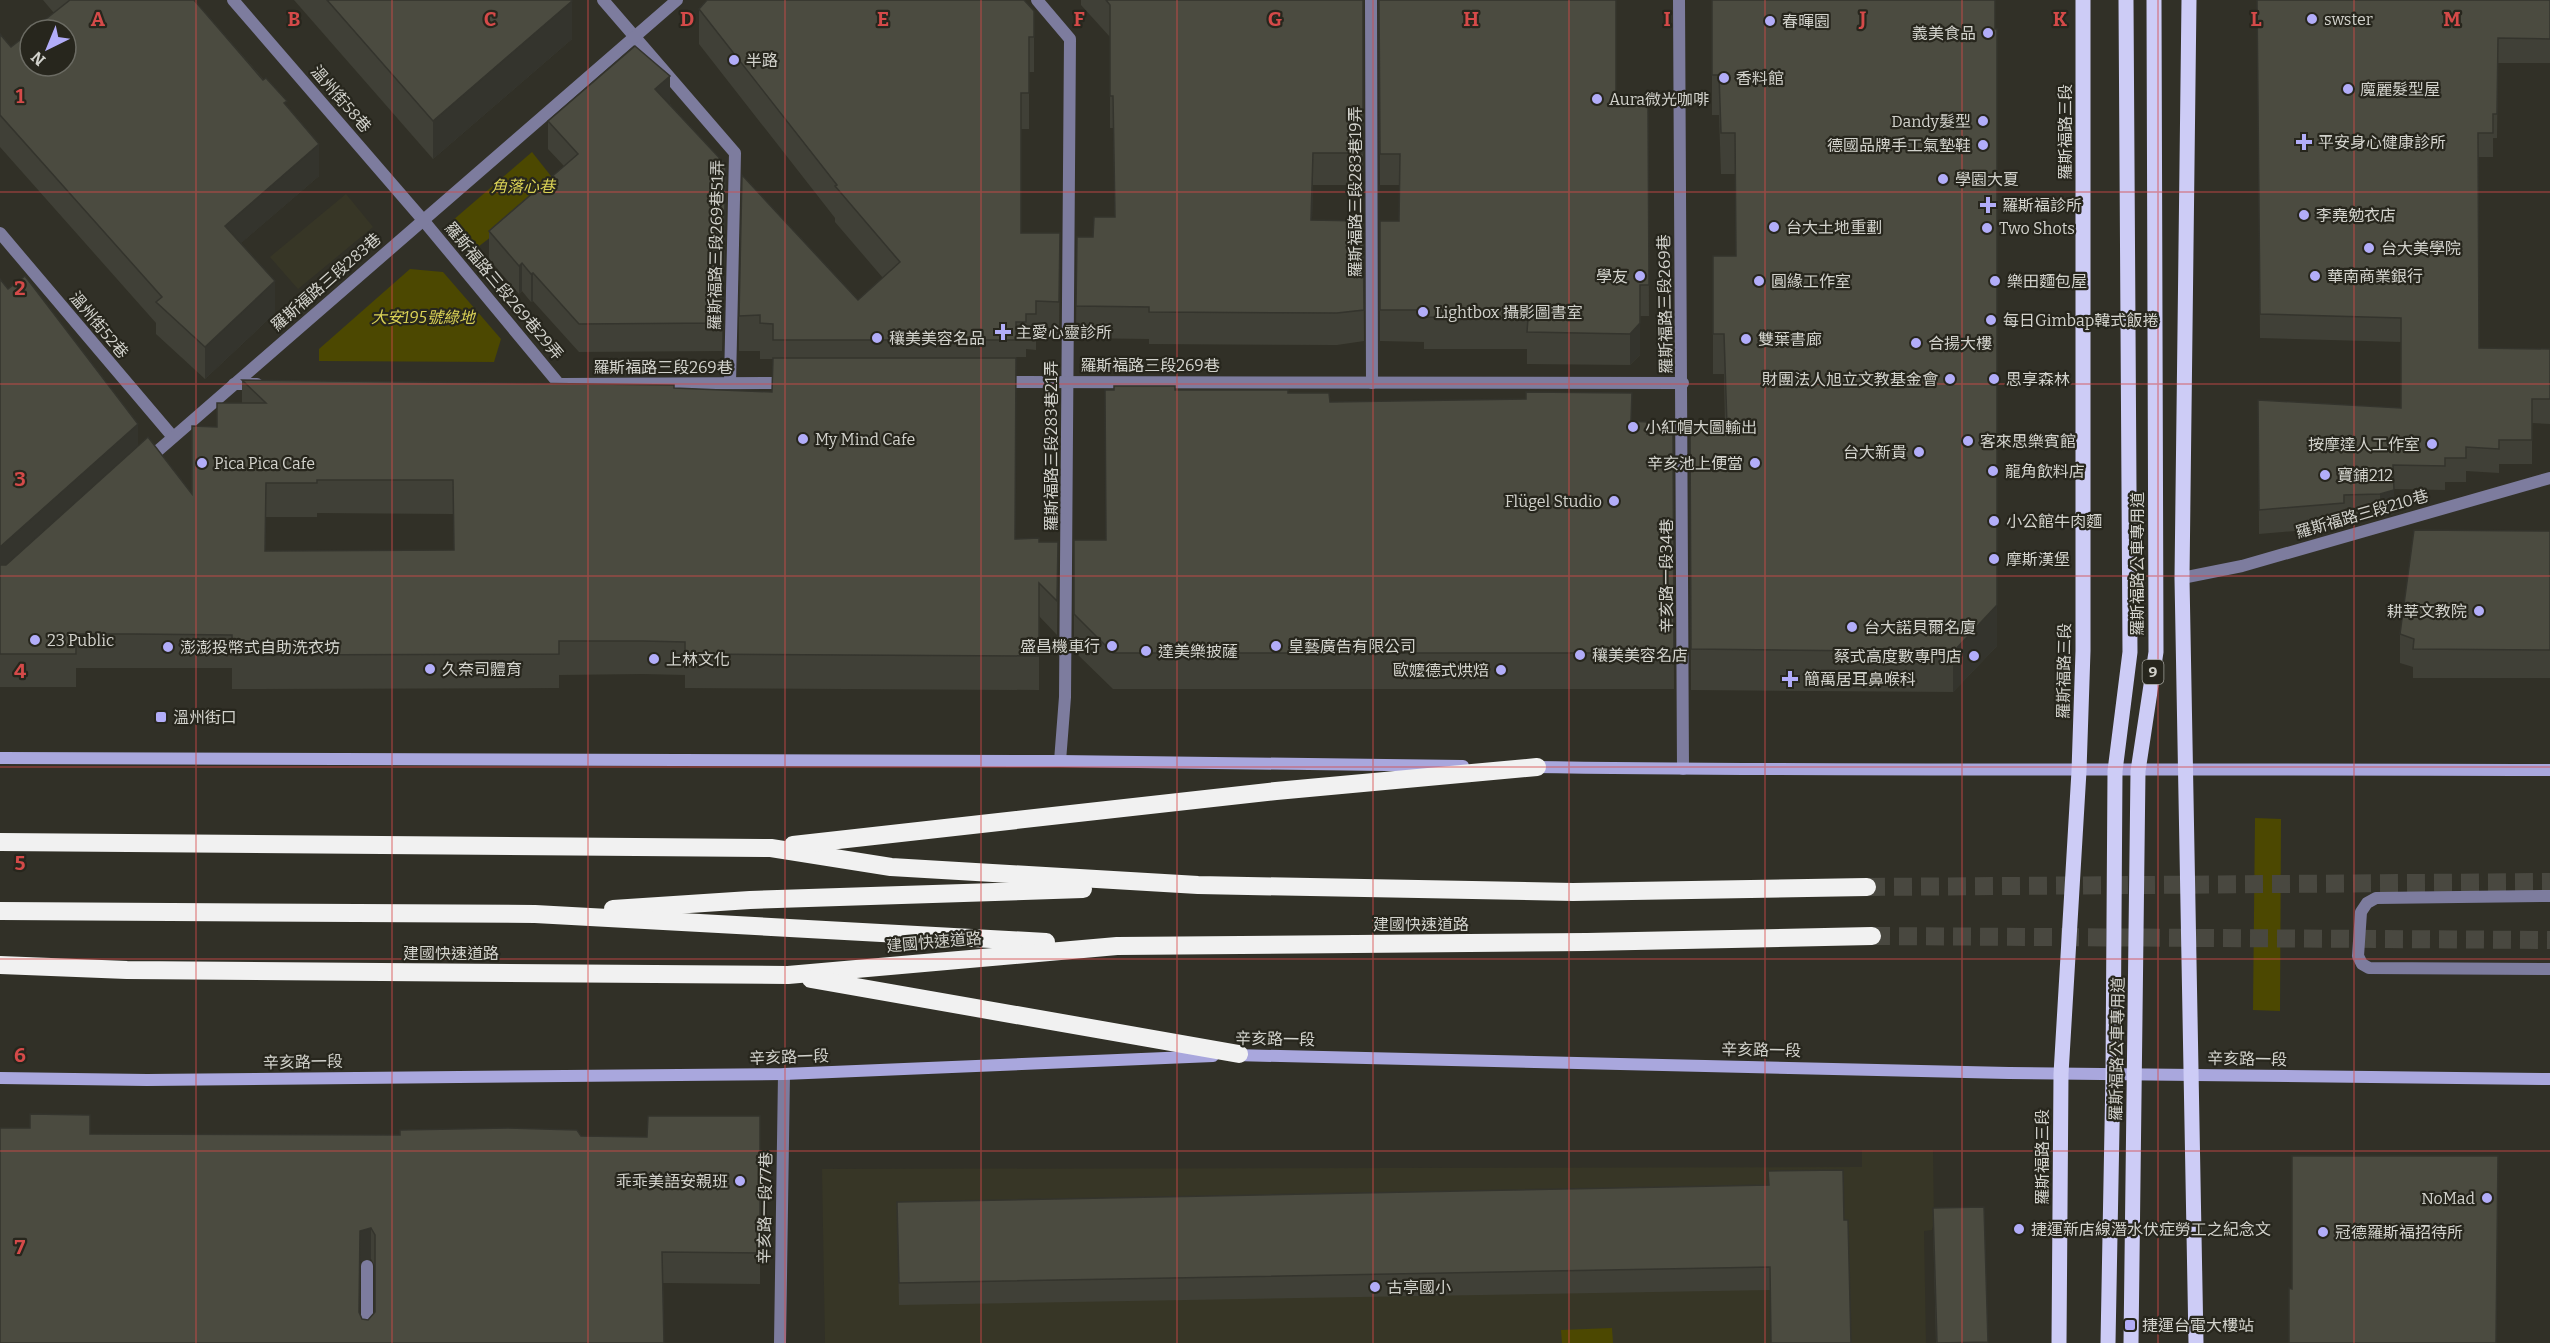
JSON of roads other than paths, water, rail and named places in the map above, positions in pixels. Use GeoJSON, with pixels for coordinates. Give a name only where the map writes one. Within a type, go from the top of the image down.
{"type":"FeatureCollection","features":[{"type":"Feature","properties":{"kind":"highway"},"geometry":{"type":"LineString","coordinates":[[771,848],[1276,790],[1537,767]]}},
{"type":"Feature","properties":{"kind":"highway","name":"建國快速道路"},"geometry":{"type":"LineString","coordinates":[[0,842],[771,848],[891,867],[1198,885],[1573,892],[1867,887]]}},
{"type":"Feature","properties":{"kind":"highway"},"geometry":{"type":"LineString","coordinates":[[535,914],[750,900],[1198,885]]}},
{"type":"Feature","properties":{"kind":"highway"},"geometry":{"type":"LineString","coordinates":[[0,911],[535,914],[1117,946]]}},
{"type":"Feature","properties":{"kind":"highway","name":"建國快速道路"},"geometry":{"type":"LineString","coordinates":[[0,965],[127,970],[788,975],[1117,946],[1587,942],[1872,936]]}},
{"type":"Feature","properties":{"kind":"highway"},"geometry":{"type":"LineString","coordinates":[[788,975],[1239,1054]]}},
{"type":"Feature","properties":{"kind":"main road","name":"羅斯福路三段"},"geometry":{"type":"LineString","coordinates":[[2059,1343],[2061,1074],[2079,771],[2083,651],[2083,0]]}},
{"type":"Feature","properties":{"kind":"main road","name":"羅斯福路公車專用道"},"geometry":{"type":"LineString","coordinates":[[2108,1343],[2115,771],[2130,652],[2126,0]]}},
{"type":"Feature","properties":{"kind":"main road","name":"羅斯福路公車專用道"},"geometry":{"type":"LineString","coordinates":[[2131,1343],[2138,771],[2156,652],[2154,0]]}},
{"type":"Feature","properties":{"kind":"main road","name":"9"},"geometry":{"type":"LineString","coordinates":[[2189,0],[2182,578],[2193,1075],[2196,1343]]}},
{"type":"Feature","properties":{"kind":"main road"},"geometry":{"type":"LineString","coordinates":[[0,758],[1060,761],[1683,769],[2079,771],[2550,770]]}},
{"type":"Feature","properties":{"kind":"main road","name":"辛亥路一段"},"geometry":{"type":"LineString","coordinates":[[0,1078],[147,1080],[784,1074],[1239,1054],[2061,1074],[2550,1079]]}},
{"type":"Feature","properties":{"kind":"street","name":"溫州街58巷"},"geometry":{"type":"LineString","coordinates":[[233,0],[423,220]]}},
{"type":"Feature","properties":{"kind":"street","name":"羅斯福路三段269巷51弄"},"geometry":{"type":"LineString","coordinates":[[603,0],[735,153],[730,383]]}},
{"type":"Feature","properties":{"kind":"street","name":"羅斯福路三段283巷"},"geometry":{"type":"LineString","coordinates":[[138,468],[677,0]]}},
{"type":"Feature","properties":{"kind":"street","name":"羅斯福路三段283巷21弄"},"geometry":{"type":"LineString","coordinates":[[1037,0],[1070,39],[1065,697],[1060,761]]}},
{"type":"Feature","properties":{"kind":"street","name":"羅斯福路三段283巷19弄"},"geometry":{"type":"LineString","coordinates":[[1371,0],[1372,383]]}},
{"type":"Feature","properties":{"kind":"street","name":"羅斯福路三段269巷"},"geometry":{"type":"LineString","coordinates":[[986,382],[1683,382],[1679,0]]}},
{"type":"Feature","properties":{"kind":"street","name":"羅斯福路三段269巷29弄"},"geometry":{"type":"LineString","coordinates":[[423,220],[559,384]]}},
{"type":"Feature","properties":{"kind":"street","name":"溫州街52巷"},"geometry":{"type":"LineString","coordinates":[[0,233],[173,437]]}},
{"type":"Feature","properties":{"kind":"street","name":"羅斯福路三段269巷"},"geometry":{"type":"LineString","coordinates":[[536,384],[800,382]]}},
{"type":"Feature","properties":{"kind":"street","name":"辛亥路一段34巷"},"geometry":{"type":"LineString","coordinates":[[1683,382],[1683,769]]}},
{"type":"Feature","properties":{"kind":"street"},"geometry":{"type":"LineString","coordinates":[[234,384],[269,384]]}},
{"type":"Feature","properties":{"kind":"street","name":"羅斯福路三段210巷"},"geometry":{"type":"LineString","coordinates":[[2182,578],[2241,566],[2550,478]]}},
{"type":"Feature","properties":{"kind":"street"},"geometry":{"type":"LineString","coordinates":[[2550,896],[2376,898],[2367,903],[2361,912],[2358,956],[2369,968],[2550,969]]}},
{"type":"Feature","properties":{"kind":"street","name":"辛亥路一段77巷"},"geometry":{"type":"LineString","coordinates":[[780,1343],[784,1074]]}},
{"type":"Feature","properties":{"kind":"street"},"geometry":{"type":"LineString","coordinates":[[367,1266],[367,1343]]}},
{"type":"Feature","properties":{"kind":"tunnel"},"geometry":{"type":"LineString","coordinates":[[1867,887],[2550,882]]}},
{"type":"Feature","properties":{"kind":"tunnel"},"geometry":{"type":"LineString","coordinates":[[1872,936],[2550,940]]}},
{"type":"Feature","properties":{"kind":"place","name":"swster"},"geometry":{"type":"Point","coordinates":[2312,19]}},
{"type":"Feature","properties":{"kind":"place","name":"春暉園"},"geometry":{"type":"Point","coordinates":[1770,21]}},
{"type":"Feature","properties":{"kind":"place","name":"義美食品"},"geometry":{"type":"Point","coordinates":[1988,33]}},
{"type":"Feature","properties":{"kind":"place","name":"半路"},"geometry":{"type":"Point","coordinates":[734,60]}},
{"type":"Feature","properties":{"kind":"place","name":"香料館"},"geometry":{"type":"Point","coordinates":[1724,78]}},
{"type":"Feature","properties":{"kind":"place","name":"魔麗髮型屋"},"geometry":{"type":"Point","coordinates":[2348,89]}},
{"type":"Feature","properties":{"kind":"place","name":"Aura微光咖啡"},"geometry":{"type":"Point","coordinates":[1597,99]}},
{"type":"Feature","properties":{"kind":"place","name":"Dandy髮型"},"geometry":{"type":"Point","coordinates":[1983,121]}},
{"type":"Feature","properties":{"kind":"place","name":"平安身心健康診所"},"geometry":{"type":"Point","coordinates":[2304,142]}},
{"type":"Feature","properties":{"kind":"place","name":"德國品牌手工氣墊鞋"},"geometry":{"type":"Point","coordinates":[1983,145]}},
{"type":"Feature","properties":{"kind":"place","name":"學園大夏"},"geometry":{"type":"Point","coordinates":[1943,179]}},
{"type":"Feature","properties":{"kind":"place","name":"羅斯福診所"},"geometry":{"type":"Point","coordinates":[1988,205]}},
{"type":"Feature","properties":{"kind":"place","name":"李堯勉衣店"},"geometry":{"type":"Point","coordinates":[2304,215]}},
{"type":"Feature","properties":{"kind":"place","name":"台大土地重劃"},"geometry":{"type":"Point","coordinates":[1774,227]}},
{"type":"Feature","properties":{"kind":"place","name":"Two Shots"},"geometry":{"type":"Point","coordinates":[1987,228]}},
{"type":"Feature","properties":{"kind":"place","name":"台大美學院"},"geometry":{"type":"Point","coordinates":[2369,248]}},
{"type":"Feature","properties":{"kind":"place","name":"學友"},"geometry":{"type":"Point","coordinates":[1640,276]}},
{"type":"Feature","properties":{"kind":"place","name":"華南商業銀行"},"geometry":{"type":"Point","coordinates":[2315,276]}},
{"type":"Feature","properties":{"kind":"place","name":"圓緣工作室"},"geometry":{"type":"Point","coordinates":[1759,281]}},
{"type":"Feature","properties":{"kind":"place","name":"樂田麵包屋"},"geometry":{"type":"Point","coordinates":[1995,281]}},
{"type":"Feature","properties":{"kind":"place","name":"Lightbox 攝影圖書室"},"geometry":{"type":"Point","coordinates":[1423,312]}},
{"type":"Feature","properties":{"kind":"place","name":"每日Gimbap韓式飯捲"},"geometry":{"type":"Point","coordinates":[1991,320]}},
{"type":"Feature","properties":{"kind":"place","name":"主愛心靈診所"},"geometry":{"type":"Point","coordinates":[1003,332]}},
{"type":"Feature","properties":{"kind":"place","name":"穰美美容名品"},"geometry":{"type":"Point","coordinates":[877,338]}},
{"type":"Feature","properties":{"kind":"place","name":"雙葉書廊"},"geometry":{"type":"Point","coordinates":[1746,339]}},
{"type":"Feature","properties":{"kind":"place","name":"合揚大樓"},"geometry":{"type":"Point","coordinates":[1916,343]}},
{"type":"Feature","properties":{"kind":"place","name":"財團法人旭立文教基金會"},"geometry":{"type":"Point","coordinates":[1950,379]}},
{"type":"Feature","properties":{"kind":"place","name":"思享森林"},"geometry":{"type":"Point","coordinates":[1994,379]}},
{"type":"Feature","properties":{"kind":"place","name":"小紅帽大圖輸出"},"geometry":{"type":"Point","coordinates":[1633,427]}},
{"type":"Feature","properties":{"kind":"place","name":"My Mind Cafe"},"geometry":{"type":"Point","coordinates":[803,439]}},
{"type":"Feature","properties":{"kind":"place","name":"客來思樂賓館"},"geometry":{"type":"Point","coordinates":[1968,441]}},
{"type":"Feature","properties":{"kind":"place","name":"按摩達人工作室"},"geometry":{"type":"Point","coordinates":[2432,444]}},
{"type":"Feature","properties":{"kind":"place","name":"台大新貴"},"geometry":{"type":"Point","coordinates":[1919,452]}},
{"type":"Feature","properties":{"kind":"place","name":"Pica Pica Cafe"},"geometry":{"type":"Point","coordinates":[202,463]}},
{"type":"Feature","properties":{"kind":"place","name":"辛亥池上便當"},"geometry":{"type":"Point","coordinates":[1755,463]}},
{"type":"Feature","properties":{"kind":"place","name":"龍角飲料店"},"geometry":{"type":"Point","coordinates":[1993,471]}},
{"type":"Feature","properties":{"kind":"place","name":"寶鋪212"},"geometry":{"type":"Point","coordinates":[2325,475]}},
{"type":"Feature","properties":{"kind":"place","name":"Flügel Studio"},"geometry":{"type":"Point","coordinates":[1614,501]}},
{"type":"Feature","properties":{"kind":"place","name":"小公館牛肉麵"},"geometry":{"type":"Point","coordinates":[1994,521]}},
{"type":"Feature","properties":{"kind":"place","name":"摩斯漢堡"},"geometry":{"type":"Point","coordinates":[1994,559]}},
{"type":"Feature","properties":{"kind":"place","name":"耕莘文教院"},"geometry":{"type":"Point","coordinates":[2479,611]}},
{"type":"Feature","properties":{"kind":"place","name":"台大諾貝爾名廈"},"geometry":{"type":"Point","coordinates":[1852,627]}},
{"type":"Feature","properties":{"kind":"place","name":"23 Public"},"geometry":{"type":"Point","coordinates":[35,640]}},
{"type":"Feature","properties":{"kind":"place","name":"盛昌機車行"},"geometry":{"type":"Point","coordinates":[1112,646]}},
{"type":"Feature","properties":{"kind":"place","name":"皇藝廣告有限公司"},"geometry":{"type":"Point","coordinates":[1276,646]}},
{"type":"Feature","properties":{"kind":"place","name":"澎澎投幣式自助洗衣坊"},"geometry":{"type":"Point","coordinates":[168,647]}},
{"type":"Feature","properties":{"kind":"place","name":"達美樂披薩"},"geometry":{"type":"Point","coordinates":[1146,651]}},
{"type":"Feature","properties":{"kind":"place","name":"穰美美容名店"},"geometry":{"type":"Point","coordinates":[1580,655]}},
{"type":"Feature","properties":{"kind":"place","name":"蔡式高度數專門店"},"geometry":{"type":"Point","coordinates":[1974,656]}},
{"type":"Feature","properties":{"kind":"place","name":"上林文化"},"geometry":{"type":"Point","coordinates":[654,659]}},
{"type":"Feature","properties":{"kind":"place","name":"久奈司體育"},"geometry":{"type":"Point","coordinates":[430,669]}},
{"type":"Feature","properties":{"kind":"place","name":"歐嬤德式烘焙"},"geometry":{"type":"Point","coordinates":[1501,670]}},
{"type":"Feature","properties":{"kind":"place","name":"簡萬居耳鼻喉科"},"geometry":{"type":"Point","coordinates":[1790,679]}},
{"type":"Feature","properties":{"kind":"place","name":"溫州街口"},"geometry":{"type":"Point","coordinates":[161,717]}},
{"type":"Feature","properties":{"kind":"place","name":"乖乖美語安親班"},"geometry":{"type":"Point","coordinates":[740,1181]}},
{"type":"Feature","properties":{"kind":"place","name":"NoMad"},"geometry":{"type":"Point","coordinates":[2487,1198]}},
{"type":"Feature","properties":{"kind":"place","name":"捷運新店線潛水伏症勞工之紀念文"},"geometry":{"type":"Point","coordinates":[2019,1229]}},
{"type":"Feature","properties":{"kind":"place","name":"冠德羅斯福招待所"},"geometry":{"type":"Point","coordinates":[2323,1232]}},
{"type":"Feature","properties":{"kind":"place","name":"古亭國小"},"geometry":{"type":"Point","coordinates":[1375,1287]}},
{"type":"Feature","properties":{"kind":"place","name":"捷運台電大樓站"},"geometry":{"type":"Point","coordinates":[2130,1325]}},
{"type":"Feature","properties":{"kind":"park label","name":"角落心巷"},"geometry":{"type":"Point","coordinates":[523,186]}},
{"type":"Feature","properties":{"kind":"park label","name":"大安195號綠地"},"geometry":{"type":"Point","coordinates":[423,317]}}]}
